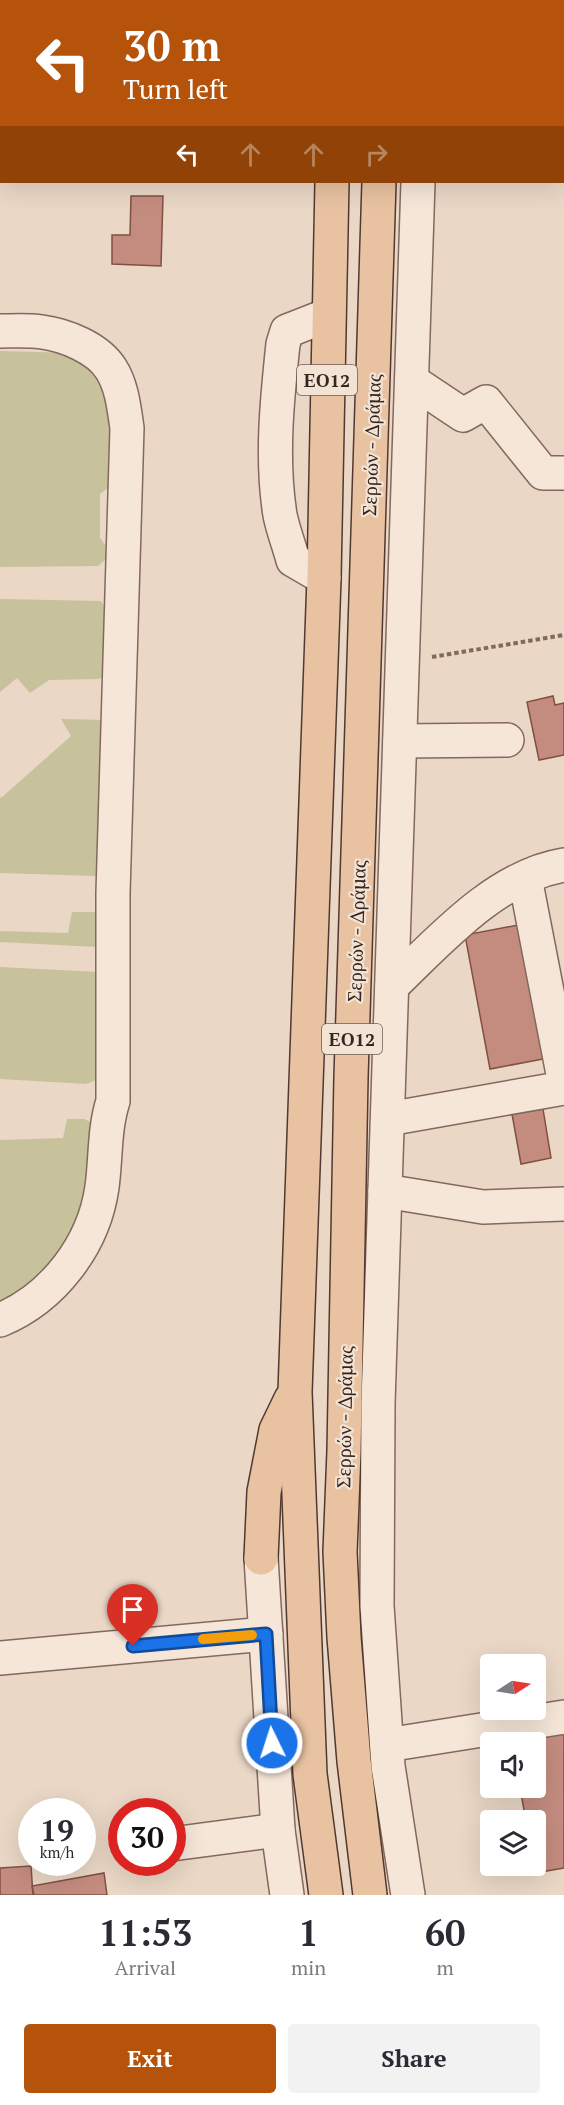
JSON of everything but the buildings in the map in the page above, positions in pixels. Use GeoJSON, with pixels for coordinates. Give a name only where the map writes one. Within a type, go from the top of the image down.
{"type":"FeatureCollection","features":[{"type":"Feature","properties":{"kind":"main road","name":"ΕΟ12"},"geometry":{"type":"LineString","coordinates":[[326,1895],[310,1774],[295,1392],[324,578],[332,183]]}},
{"type":"Feature","properties":{"kind":"main road","name":"Σερρών - Δράμας"},"geometry":{"type":"LineString","coordinates":[[370,1895],[354,1761],[340,1552],[351,1077],[379,183]]}},
{"type":"Feature","properties":{"kind":"main road"},"geometry":{"type":"LineString","coordinates":[[261,1558],[264,1492],[276,1430],[295,1392]]}},
{"type":"Feature","properties":{"kind":"street"},"geometry":{"type":"LineString","coordinates":[[408,1895],[388,1766],[377,1606],[378,1402],[418,183]]}},
{"type":"Feature","properties":{"kind":"street"},"geometry":{"type":"LineString","coordinates":[[324,578],[293,560],[281,516],[277,478],[277,423],[283,344],[287,331],[328,315]]}},
{"type":"Feature","properties":{"kind":"street"},"geometry":{"type":"LineString","coordinates":[[0,331],[44,332],[70,339],[95,353],[111,369],[123,401],[127,428],[113,893],[113,1101],[107,1121],[102,1189],[93,1223],[85,1242],[62,1274],[39,1298],[0,1320]]}},
{"type":"Feature","properties":{"kind":"street"},"geometry":{"type":"LineString","coordinates":[[412,381],[463,415],[486,402],[543,473],[564,473]]}},
{"type":"Feature","properties":{"kind":"street"},"geometry":{"type":"LineString","coordinates":[[400,741],[507,740]]}},
{"type":"Feature","properties":{"kind":"street"},"geometry":{"type":"LineString","coordinates":[[392,986],[479,904],[525,878],[564,865]]}},
{"type":"Feature","properties":{"kind":"street"},"geometry":{"type":"LineString","coordinates":[[525,878],[564,1079]]}},
{"type":"Feature","properties":{"kind":"street"},"geometry":{"type":"LineString","coordinates":[[388,1119],[564,1088]]}},
{"type":"Feature","properties":{"kind":"street"},"geometry":{"type":"LineString","coordinates":[[386,1191],[483,1207],[564,1204]]}},
{"type":"Feature","properties":{"kind":"street"},"geometry":{"type":"LineString","coordinates":[[261,1558],[278,1830],[287,1895]]}},
{"type":"Feature","properties":{"kind":"street"},"geometry":{"type":"LineString","coordinates":[[0,1658],[266,1634]]}},
{"type":"Feature","properties":{"kind":"street"},"geometry":{"type":"LineString","coordinates":[[387,1745],[564,1718]]}},
{"type":"Feature","properties":{"kind":"street"},"geometry":{"type":"LineString","coordinates":[[186,1842],[278,1830]]}},
{"type":"Feature","properties":{"kind":"path"},"geometry":{"type":"LineString","coordinates":[[403,662],[564,635]]}},
{"type":"Feature","properties":{"kind":"shaded area"},"geometry":{"type":"Polygon","coordinates":[[[0,351],[76,353],[101,378],[116,415],[112,485],[100,494],[100,538],[112,554],[98,566],[0,567],[0,351]]]}},
{"type":"Feature","properties":{"kind":"shaded area"},"geometry":{"type":"Polygon","coordinates":[[[0,599],[101,601],[111,618],[110,671],[99,679],[49,680],[30,693],[17,678],[0,692],[0,599]]]}},
{"type":"Feature","properties":{"kind":"shaded area"},"geometry":{"type":"Polygon","coordinates":[[[61,719],[108,720],[106,864],[96,876],[0,873],[0,797],[71,736],[61,719]]]}},
{"type":"Feature","properties":{"kind":"shaded area"},"geometry":{"type":"Polygon","coordinates":[[[72,912],[101,912],[97,947],[0,942],[0,931],[68,933],[72,912]]]}},
{"type":"Feature","properties":{"kind":"shaded area"},"geometry":{"type":"Polygon","coordinates":[[[0,967],[98,972],[101,1078],[86,1084],[0,1079],[0,967]]]}},
{"type":"Feature","properties":{"kind":"shaded area"},"geometry":{"type":"Polygon","coordinates":[[[67,1119],[84,1119],[100,1126],[86,1206],[71,1247],[22,1293],[0,1305],[0,1140],[63,1138],[67,1119]]]}},
{"type":"Feature","properties":{"kind":"slow traffic"},"geometry":{"type":"LineString","coordinates":[[203,1639],[252,1635]]}},
{"type":"Feature","properties":{"kind":"route"},"geometry":{"type":"LineString","coordinates":[[133,1646],[266,1634],[272,1743]]}}]}
